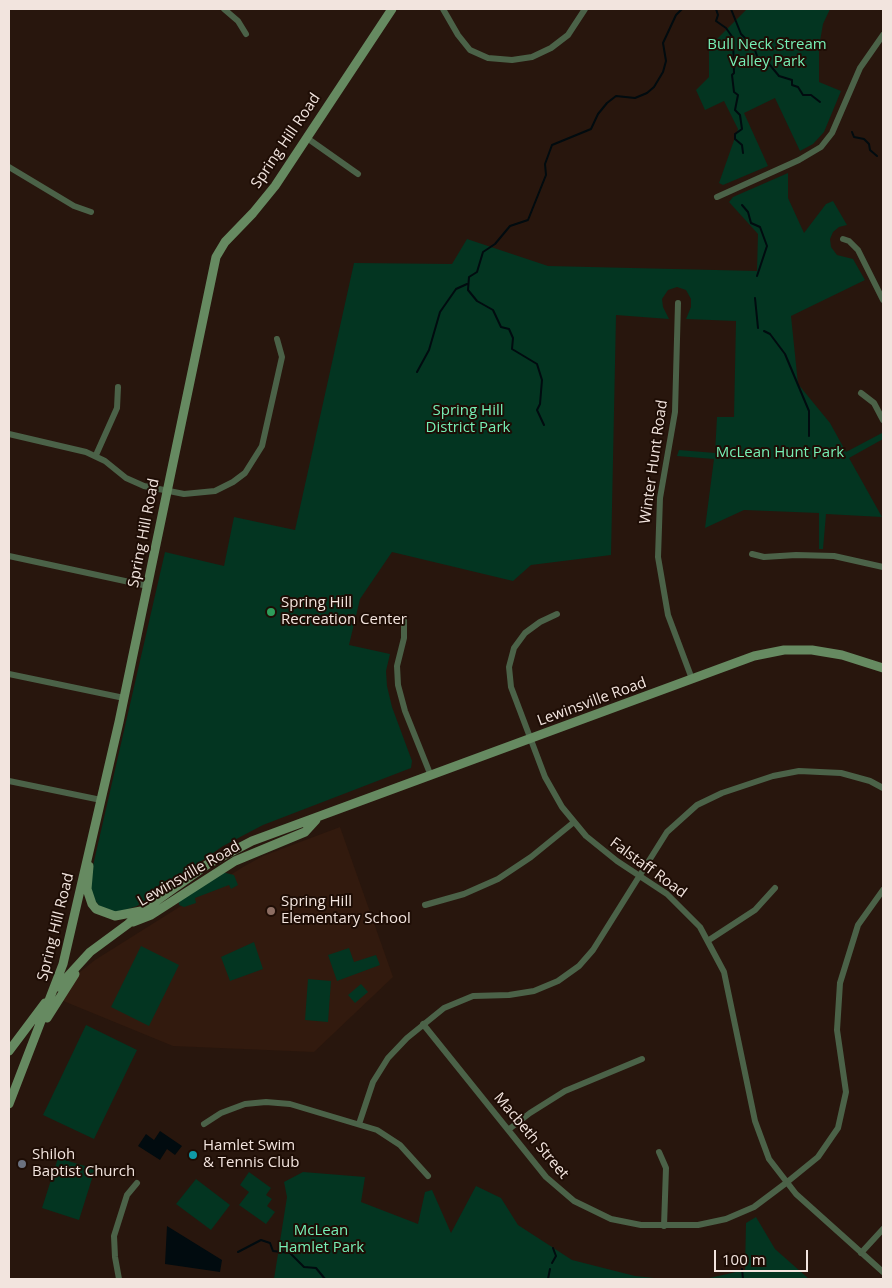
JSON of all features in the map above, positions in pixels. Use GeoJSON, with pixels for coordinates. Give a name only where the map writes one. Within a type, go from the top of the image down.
{"type":"FeatureCollection","features":[{"type":"Feature","properties":{"kind":"main road","name":"Spring Hill Road"},"geometry":{"type":"LineString","coordinates":[[9,1104],[63,964],[124,698],[216,257],[225,242],[253,213],[275,186],[392,9]]}},
{"type":"Feature","properties":{"kind":"main road","name":"Lewinsville Road"},"geometry":{"type":"LineString","coordinates":[[9,1050],[30,1020],[90,952],[178,884],[222,855],[240,847],[754,656],[798,649],[827,652],[883,668]]}},
{"type":"Feature","properties":{"kind":"main road","name":"Lewinsville Road"},"geometry":{"type":"LineString","coordinates":[[128,924],[172,902],[235,861],[304,832],[316,820]]}},
{"type":"Feature","properties":{"kind":"main road"},"geometry":{"type":"LineString","coordinates":[[235,861],[240,847]]}},
{"type":"Feature","properties":{"kind":"main road"},"geometry":{"type":"LineString","coordinates":[[88,852],[88,889],[92,904],[96,909],[116,916],[142,911]]}},
{"type":"Feature","properties":{"kind":"main road"},"geometry":{"type":"LineString","coordinates":[[172,902],[173,892],[178,884]]}},
{"type":"Feature","properties":{"kind":"main road"},"geometry":{"type":"LineString","coordinates":[[29,1051],[48,1015],[90,952]]}},
{"type":"Feature","properties":{"kind":"street"},"geometry":{"type":"LineString","coordinates":[[224,9],[238,21],[246,34]]}},
{"type":"Feature","properties":{"kind":"street"},"geometry":{"type":"LineString","coordinates":[[443,9],[458,35],[470,50],[488,58],[512,60],[532,57],[552,48],[568,35],[585,9]]}},
{"type":"Feature","properties":{"kind":"street"},"geometry":{"type":"LineString","coordinates":[[717,196],[799,160],[822,147],[832,132],[860,68],[883,36]]}},
{"type":"Feature","properties":{"kind":"street"},"geometry":{"type":"LineString","coordinates":[[307,138],[358,174]]}},
{"type":"Feature","properties":{"kind":"street"},"geometry":{"type":"LineString","coordinates":[[9,167],[74,206],[91,212]]}},
{"type":"Feature","properties":{"kind":"street"},"geometry":{"type":"LineString","coordinates":[[843,239],[849,241],[858,250],[883,300]]}},
{"type":"Feature","properties":{"kind":"street","name":"Winter Hunt Road"},"geometry":{"type":"LineString","coordinates":[[678,303],[675,412],[660,498],[658,557],[668,615],[692,679]]}},
{"type":"Feature","properties":{"kind":"street"},"geometry":{"type":"LineString","coordinates":[[9,434],[96,455],[135,483],[166,491],[194,495],[215,491],[242,476],[254,462],[265,437],[282,357],[277,339]]}},
{"type":"Feature","properties":{"kind":"street"},"geometry":{"type":"LineString","coordinates":[[96,455],[117,408],[118,388]]}},
{"type":"Feature","properties":{"kind":"street"},"geometry":{"type":"LineString","coordinates":[[861,393],[874,403],[883,420]]}},
{"type":"Feature","properties":{"kind":"street"},"geometry":{"type":"LineString","coordinates":[[752,554],[764,557],[796,555],[834,556],[883,567]]}},
{"type":"Feature","properties":{"kind":"street"},"geometry":{"type":"LineString","coordinates":[[9,556],[148,586]]}},
{"type":"Feature","properties":{"kind":"street","name":"Falstaff Road"},"geometry":{"type":"LineString","coordinates":[[557,614],[540,622],[525,633],[511,657],[511,686],[530,739],[554,793],[574,822],[598,847],[678,904],[709,940],[718,958],[729,989],[757,1130],[769,1158],[786,1183],[883,1272]]}},
{"type":"Feature","properties":{"kind":"street"},"geometry":{"type":"LineString","coordinates":[[404,620],[404,638],[397,666],[398,685],[405,711],[431,776]]}},
{"type":"Feature","properties":{"kind":"street"},"geometry":{"type":"LineString","coordinates":[[9,674],[124,698]]}},
{"type":"Feature","properties":{"kind":"street"},"geometry":{"type":"LineString","coordinates":[[359,1124],[367,1096],[379,1070],[397,1047],[444,1008],[464,998],[534,991],[568,974],[593,950],[675,822],[697,805],[722,793],[773,776],[813,770],[856,776],[883,788]]}},
{"type":"Feature","properties":{"kind":"street"},"geometry":{"type":"LineString","coordinates":[[9,781],[101,800]]}},
{"type":"Feature","properties":{"kind":"street"},"geometry":{"type":"LineString","coordinates":[[425,905],[464,894],[498,878],[531,857],[574,822]]}},
{"type":"Feature","properties":{"kind":"street"},"geometry":{"type":"LineString","coordinates":[[709,940],[755,910],[775,888]]}},
{"type":"Feature","properties":{"kind":"street","name":"Macbeth Street"},"geometry":{"type":"LineString","coordinates":[[423,1024],[546,1177],[574,1202],[611,1219],[641,1225],[698,1225],[726,1219],[754,1207],[786,1183],[826,1148],[842,1116],[846,1092],[837,1030],[840,983],[856,930],[866,911],[883,890]]}},
{"type":"Feature","properties":{"kind":"street"},"geometry":{"type":"LineString","coordinates":[[508,1130],[530,1113],[565,1091],[642,1059]]}},
{"type":"Feature","properties":{"kind":"street"},"geometry":{"type":"LineString","coordinates":[[204,1124],[233,1108],[266,1102],[290,1104],[359,1124],[388,1136],[400,1145],[428,1176]]}},
{"type":"Feature","properties":{"kind":"street"},"geometry":{"type":"LineString","coordinates":[[659,1152],[666,1168],[664,1226]]}},
{"type":"Feature","properties":{"kind":"street"},"geometry":{"type":"LineString","coordinates":[[119,1279],[114,1236],[127,1196],[138,1183]]}},
{"type":"Feature","properties":{"kind":"street"},"geometry":{"type":"LineString","coordinates":[[862,1253],[883,1229]]}},
{"type":"Feature","properties":{"kind":"shaded area","name":"Spring Hill Elementary School"},"geometry":{"type":"Polygon","coordinates":[[[340,827],[393,977],[314,1052],[173,1046],[56,998],[76,975],[95,960],[243,867],[263,856],[340,827]]]}},
{"type":"Feature","properties":{"kind":"shaded area"},"geometry":{"type":"Polygon","coordinates":[[[160,1131],[182,1146],[175,1155],[167,1149],[160,1160],[138,1146],[146,1134],[154,1140],[160,1131]]]}},
{"type":"Feature","properties":{"kind":"shaded area"},"geometry":{"type":"Polygon","coordinates":[[[167,1226],[222,1260],[220,1272],[165,1264],[167,1226]]]}},
{"type":"Feature","properties":{"kind":"green space","name":"Bull Neck Stream Valley Park"},"geometry":{"type":"Polygon","coordinates":[[[747,9],[830,9],[823,24],[819,47],[819,82],[841,91],[824,132],[813,144],[800,151],[775,98],[744,113],[768,166],[723,185],[719,183],[738,129],[724,101],[705,110],[696,90],[709,77],[709,47],[747,9]]]}},
{"type":"Feature","properties":{"kind":"green space","name":"Spring Hill District Park"},"geometry":{"type":"Polygon","coordinates":[[[788,173],[788,198],[804,233],[826,204],[833,201],[847,225],[839,227],[833,232],[830,239],[831,247],[837,255],[853,259],[865,280],[791,316],[798,384],[830,423],[846,452],[882,433],[883,439],[849,458],[882,517],[826,514],[823,549],[819,549],[819,513],[744,510],[705,528],[714,459],[677,456],[679,450],[715,453],[717,417],[734,417],[736,321],[686,319],[691,307],[691,299],[686,290],[677,287],[668,290],[662,299],[663,307],[669,319],[616,315],[611,555],[531,565],[513,581],[392,552],[360,599],[349,645],[390,654],[386,671],[387,686],[392,707],[412,761],[411,768],[263,825],[223,846],[137,906],[119,912],[103,910],[91,896],[89,883],[165,552],[224,566],[234,517],[295,530],[354,263],[452,264],[467,239],[548,266],[757,271],[758,234],[729,202],[733,197],[788,173]]]}},
{"type":"Feature","properties":{"kind":"green space"},"geometry":{"type":"Polygon","coordinates":[[[222,872],[234,875],[238,885],[231,889],[229,885],[195,898],[196,903],[184,907],[179,905],[179,901],[222,872]]]}},
{"type":"Feature","properties":{"kind":"green space"},"geometry":{"type":"Polygon","coordinates":[[[254,942],[263,969],[230,981],[221,957],[254,942]]]}},
{"type":"Feature","properties":{"kind":"green space"},"geometry":{"type":"Polygon","coordinates":[[[141,946],[179,965],[149,1026],[111,1007],[141,946]]]}},
{"type":"Feature","properties":{"kind":"green space"},"geometry":{"type":"Polygon","coordinates":[[[349,948],[354,962],[376,955],[380,965],[337,981],[328,955],[349,948]]]}},
{"type":"Feature","properties":{"kind":"green space"},"geometry":{"type":"Polygon","coordinates":[[[308,979],[331,981],[328,1022],[305,1020],[308,979]]]}},
{"type":"Feature","properties":{"kind":"green space"},"geometry":{"type":"Polygon","coordinates":[[[361,984],[368,992],[355,1003],[348,995],[361,984]]]}},
{"type":"Feature","properties":{"kind":"green space"},"geometry":{"type":"Polygon","coordinates":[[[86,1025],[137,1050],[94,1139],[43,1115],[86,1025]]]}},
{"type":"Feature","properties":{"kind":"green space"},"geometry":{"type":"Polygon","coordinates":[[[58,1158],[95,1169],[79,1220],[42,1208],[58,1158]]]}},
{"type":"Feature","properties":{"kind":"green space"},"geometry":{"type":"Polygon","coordinates":[[[249,1172],[271,1188],[266,1195],[272,1199],[267,1206],[275,1212],[266,1224],[239,1205],[249,1192],[240,1185],[249,1172]]]}},
{"type":"Feature","properties":{"kind":"green space","name":"McLean Hamlet Park"},"geometry":{"type":"Polygon","coordinates":[[[303,1172],[365,1177],[361,1202],[418,1224],[425,1192],[432,1190],[451,1233],[476,1186],[501,1198],[518,1225],[572,1260],[635,1276],[664,1279],[274,1279],[287,1197],[284,1182],[303,1172]]]}},
{"type":"Feature","properties":{"kind":"green space"},"geometry":{"type":"Polygon","coordinates":[[[196,1179],[230,1205],[211,1230],[176,1204],[196,1179]]]}},
{"type":"Feature","properties":{"kind":"green space"},"geometry":{"type":"Polygon","coordinates":[[[756,1217],[775,1249],[809,1279],[705,1279],[745,1270],[746,1223],[756,1217]]]}},
{"type":"Feature","properties":{"kind":"waterway"},"geometry":{"type":"LineString","coordinates":[[544,425],[537,410],[540,404],[542,380],[537,364],[512,349],[513,338],[509,329],[501,327],[493,310],[477,301],[468,290],[469,277],[477,272],[483,252],[495,244],[510,226],[528,220],[546,175],[545,164],[552,145],[591,129],[598,114],[616,96],[635,98],[647,93],[654,87],[663,72],[666,61],[663,43],[676,15],[682,9]]}},
{"type":"Feature","properties":{"kind":"waterway"},"geometry":{"type":"LineString","coordinates":[[716,9],[718,15],[716,21],[726,28],[733,38],[734,73],[732,75],[734,92],[738,95],[735,110],[740,115],[742,129],[735,134],[735,139],[742,145],[743,153]]}},
{"type":"Feature","properties":{"kind":"waterway"},"geometry":{"type":"LineString","coordinates":[[731,9],[741,34],[747,40],[748,47],[755,50],[757,56]]}},
{"type":"Feature","properties":{"kind":"waterway"},"geometry":{"type":"LineString","coordinates":[[765,59],[779,76],[792,80],[792,85],[798,87],[803,95],[811,95],[820,102]]}},
{"type":"Feature","properties":{"kind":"waterway"},"geometry":{"type":"LineString","coordinates":[[852,132],[854,137],[864,139],[869,144],[870,150],[877,156]]}},
{"type":"Feature","properties":{"kind":"waterway"},"geometry":{"type":"LineString","coordinates":[[742,205],[748,212],[751,223],[760,227],[767,246],[757,276]]}},
{"type":"Feature","properties":{"kind":"waterway"},"geometry":{"type":"LineString","coordinates":[[417,372],[429,350],[440,312],[456,289],[467,284]]}},
{"type":"Feature","properties":{"kind":"waterway"},"geometry":{"type":"LineString","coordinates":[[755,298],[758,328]]}},
{"type":"Feature","properties":{"kind":"waterway"},"geometry":{"type":"LineString","coordinates":[[764,331],[770,334],[785,354],[809,411],[809,436]]}},
{"type":"Feature","properties":{"kind":"waterway"},"geometry":{"type":"LineString","coordinates":[[238,1252],[261,1240],[270,1243],[273,1251],[290,1253],[304,1267],[316,1268],[325,1279]]}},
{"type":"Feature","properties":{"kind":"waterway"},"geometry":{"type":"LineString","coordinates":[[552,1263],[556,1256],[553,1248]]}},
{"type":"Feature","properties":{"kind":"waterway"},"geometry":{"type":"LineString","coordinates":[[548,1279],[550,1269]]}},
{"type":"Feature","properties":{"kind":"waterway"},"geometry":{"type":"LineString","coordinates":[[742,1269],[743,1279]]}},
{"type":"Feature","properties":{"kind":"place","name":"Spring Hill Recreation Center"},"geometry":{"type":"Point","coordinates":[271,612]}},
{"type":"Feature","properties":{"kind":"place","name":"Spring Hill Elementary School"},"geometry":{"type":"Point","coordinates":[271,911]}},
{"type":"Feature","properties":{"kind":"place","name":"Hamlet Swim & Tennis Club"},"geometry":{"type":"Point","coordinates":[193,1155]}},
{"type":"Feature","properties":{"kind":"place","name":"Shiloh Baptist Church"},"geometry":{"type":"Point","coordinates":[22,1164]}},
{"type":"Feature","properties":{"kind":"park label","name":"McLean Hunt Park"},"geometry":{"type":"Point","coordinates":[780,453]}}]}
